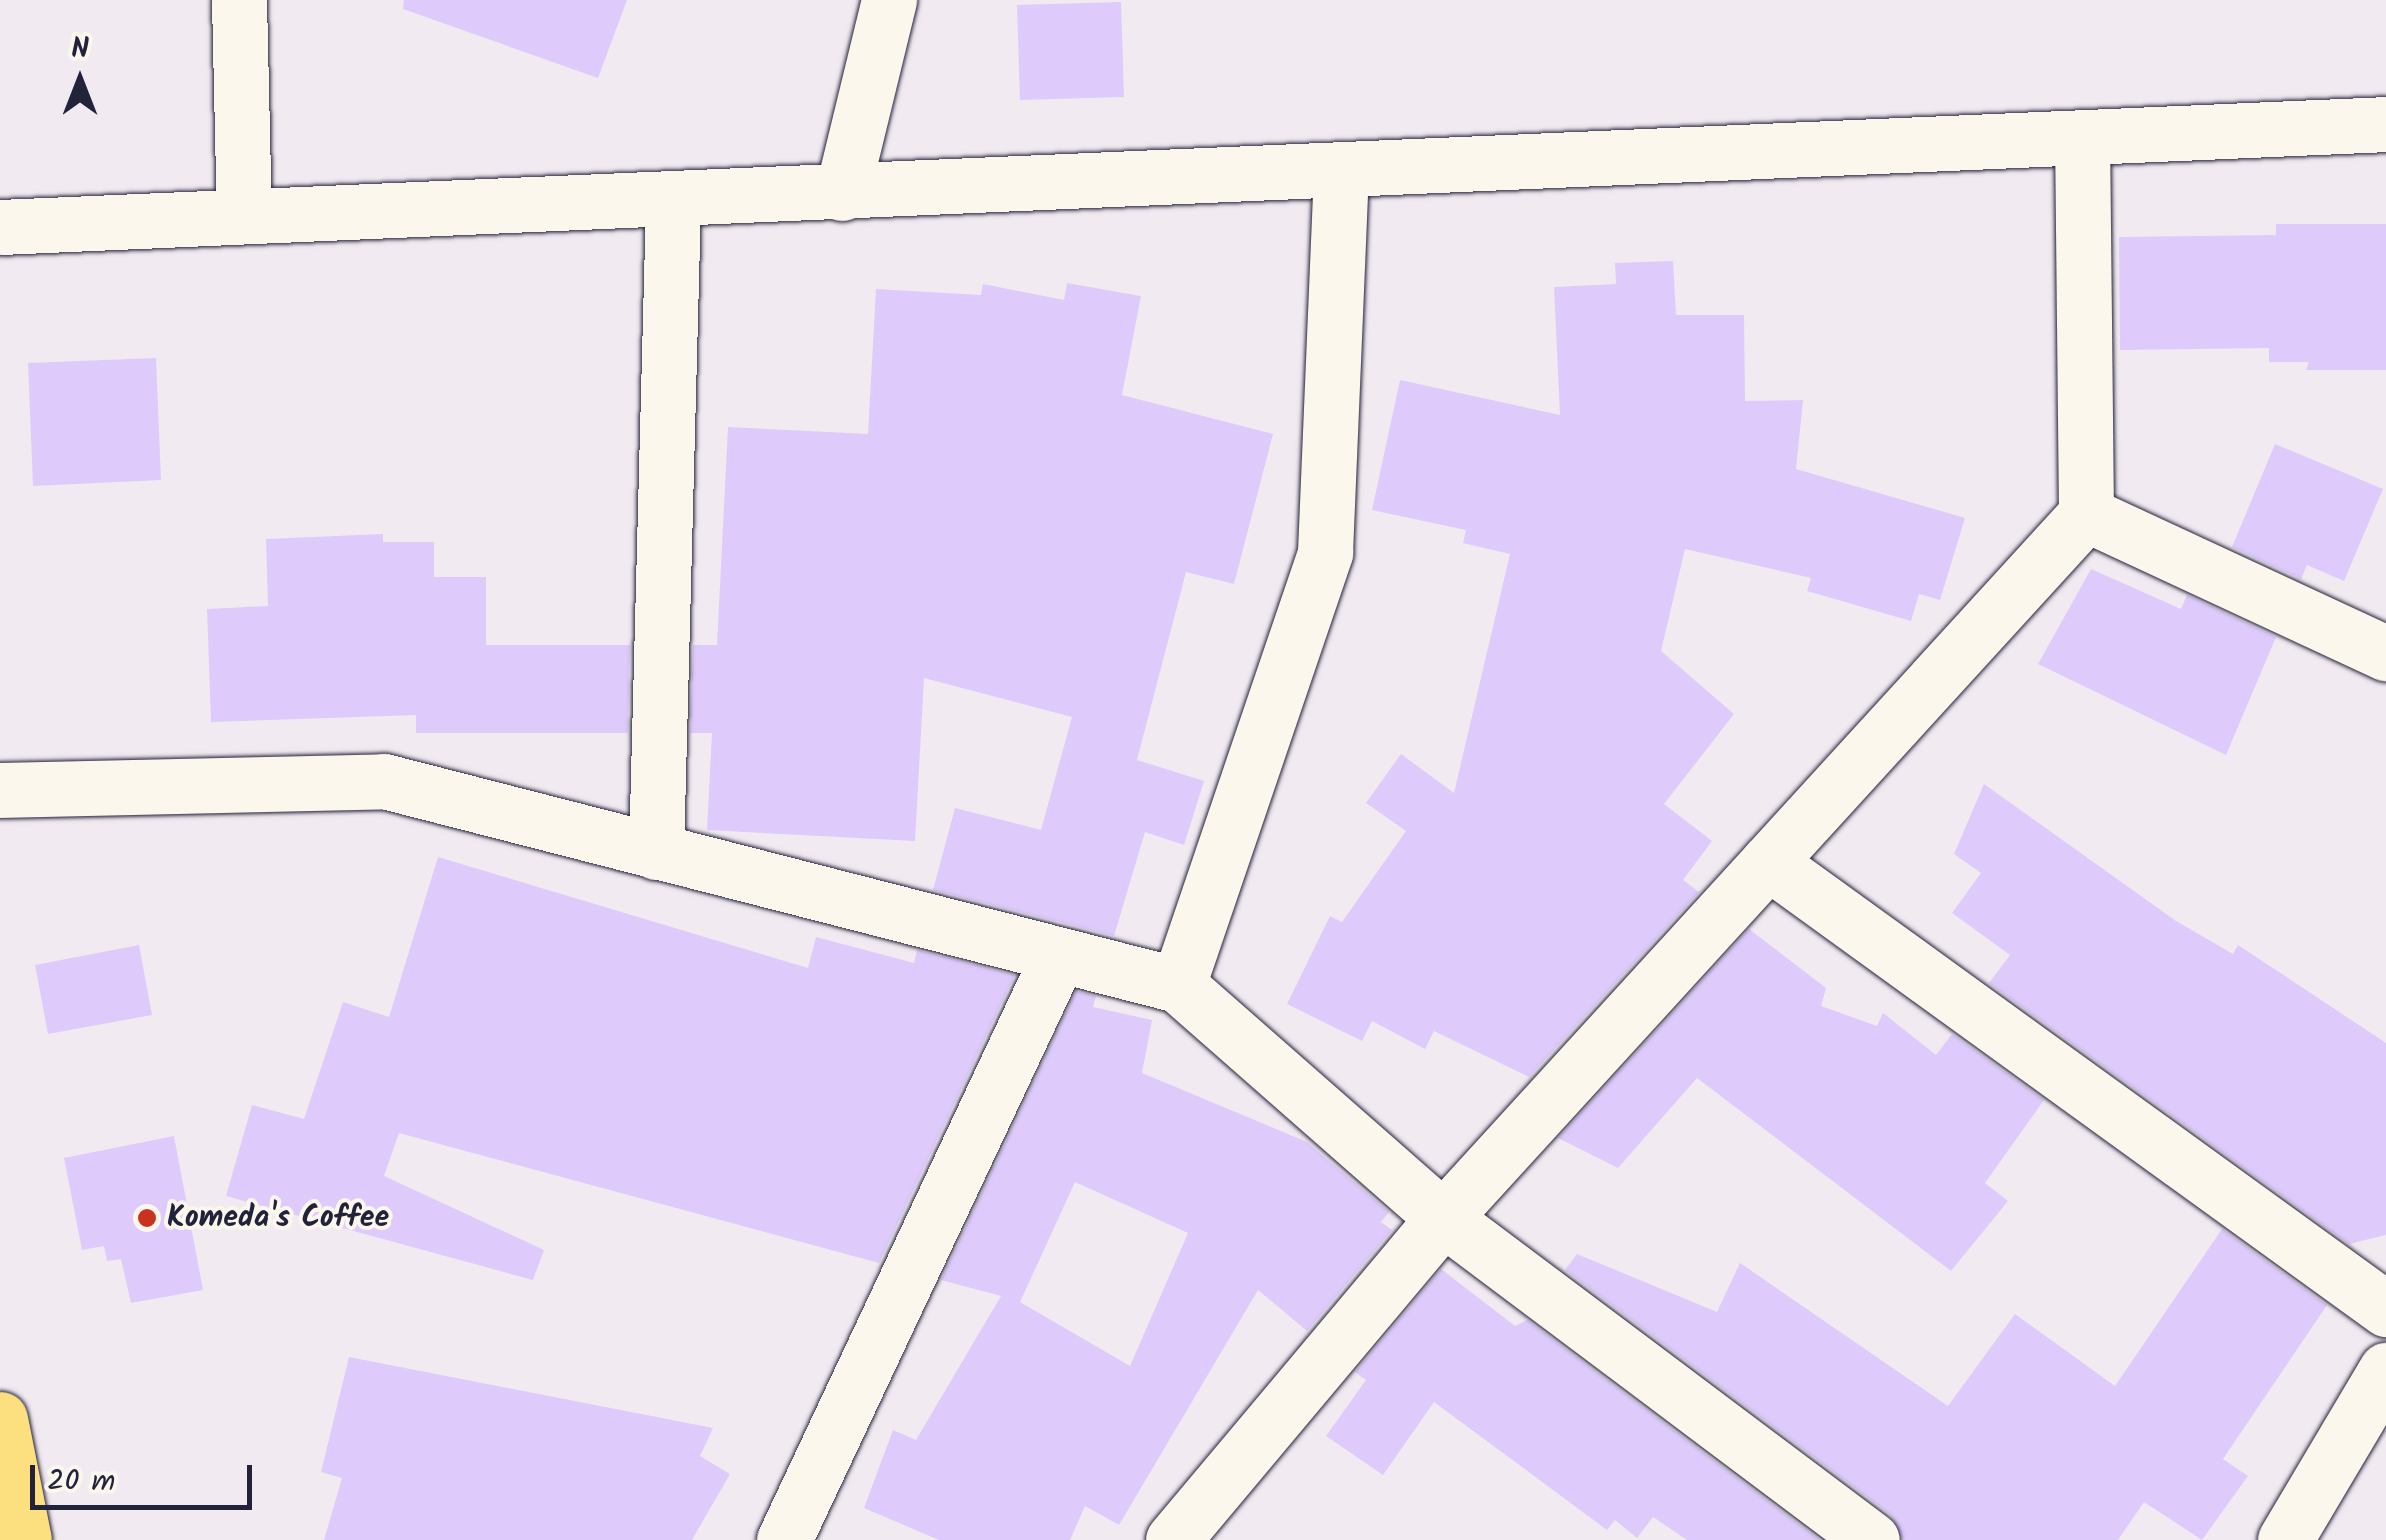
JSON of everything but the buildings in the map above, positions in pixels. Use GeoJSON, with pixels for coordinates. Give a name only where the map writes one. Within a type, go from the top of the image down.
{"type":"FeatureCollection","features":[{"type":"Feature","properties":{"kind":"main road"},"geometry":{"type":"LineString","coordinates":[[0,1419],[24,1540]]}},
{"type":"Feature","properties":{"kind":"street"},"geometry":{"type":"LineString","coordinates":[[238,0],[244,215]]}},
{"type":"Feature","properties":{"kind":"street"},"geometry":{"type":"LineString","coordinates":[[842,193],[890,0]]}},
{"type":"Feature","properties":{"kind":"street"},"geometry":{"type":"LineString","coordinates":[[0,227],[244,215],[673,203],[2386,124]]}},
{"type":"Feature","properties":{"kind":"street"},"geometry":{"type":"LineString","coordinates":[[1173,1540],[1443,1218],[2086,514],[2082,137]]}},
{"type":"Feature","properties":{"kind":"street"},"geometry":{"type":"LineString","coordinates":[[1178,984],[1325,552],[1342,170]]}},
{"type":"Feature","properties":{"kind":"street"},"geometry":{"type":"LineString","coordinates":[[656,852],[673,203]]}},
{"type":"Feature","properties":{"kind":"street"},"geometry":{"type":"LineString","coordinates":[[2086,514],[2386,653]]}},
{"type":"Feature","properties":{"kind":"street"},"geometry":{"type":"LineString","coordinates":[[0,790],[384,780],[1057,959],[1178,984],[1443,1218],[1872,1540]]}},
{"type":"Feature","properties":{"kind":"street"},"geometry":{"type":"LineString","coordinates":[[1768,862],[2386,1309]]}},
{"type":"Feature","properties":{"kind":"street"},"geometry":{"type":"LineString","coordinates":[[784,1540],[1057,959]]}},
{"type":"Feature","properties":{"kind":"street"},"geometry":{"type":"LineString","coordinates":[[2284,1540],[2386,1370]]}},
{"type":"Feature","properties":{"kind":"place","name":"Komeda's Coffee"},"geometry":{"type":"Point","coordinates":[147,1218]}}]}
